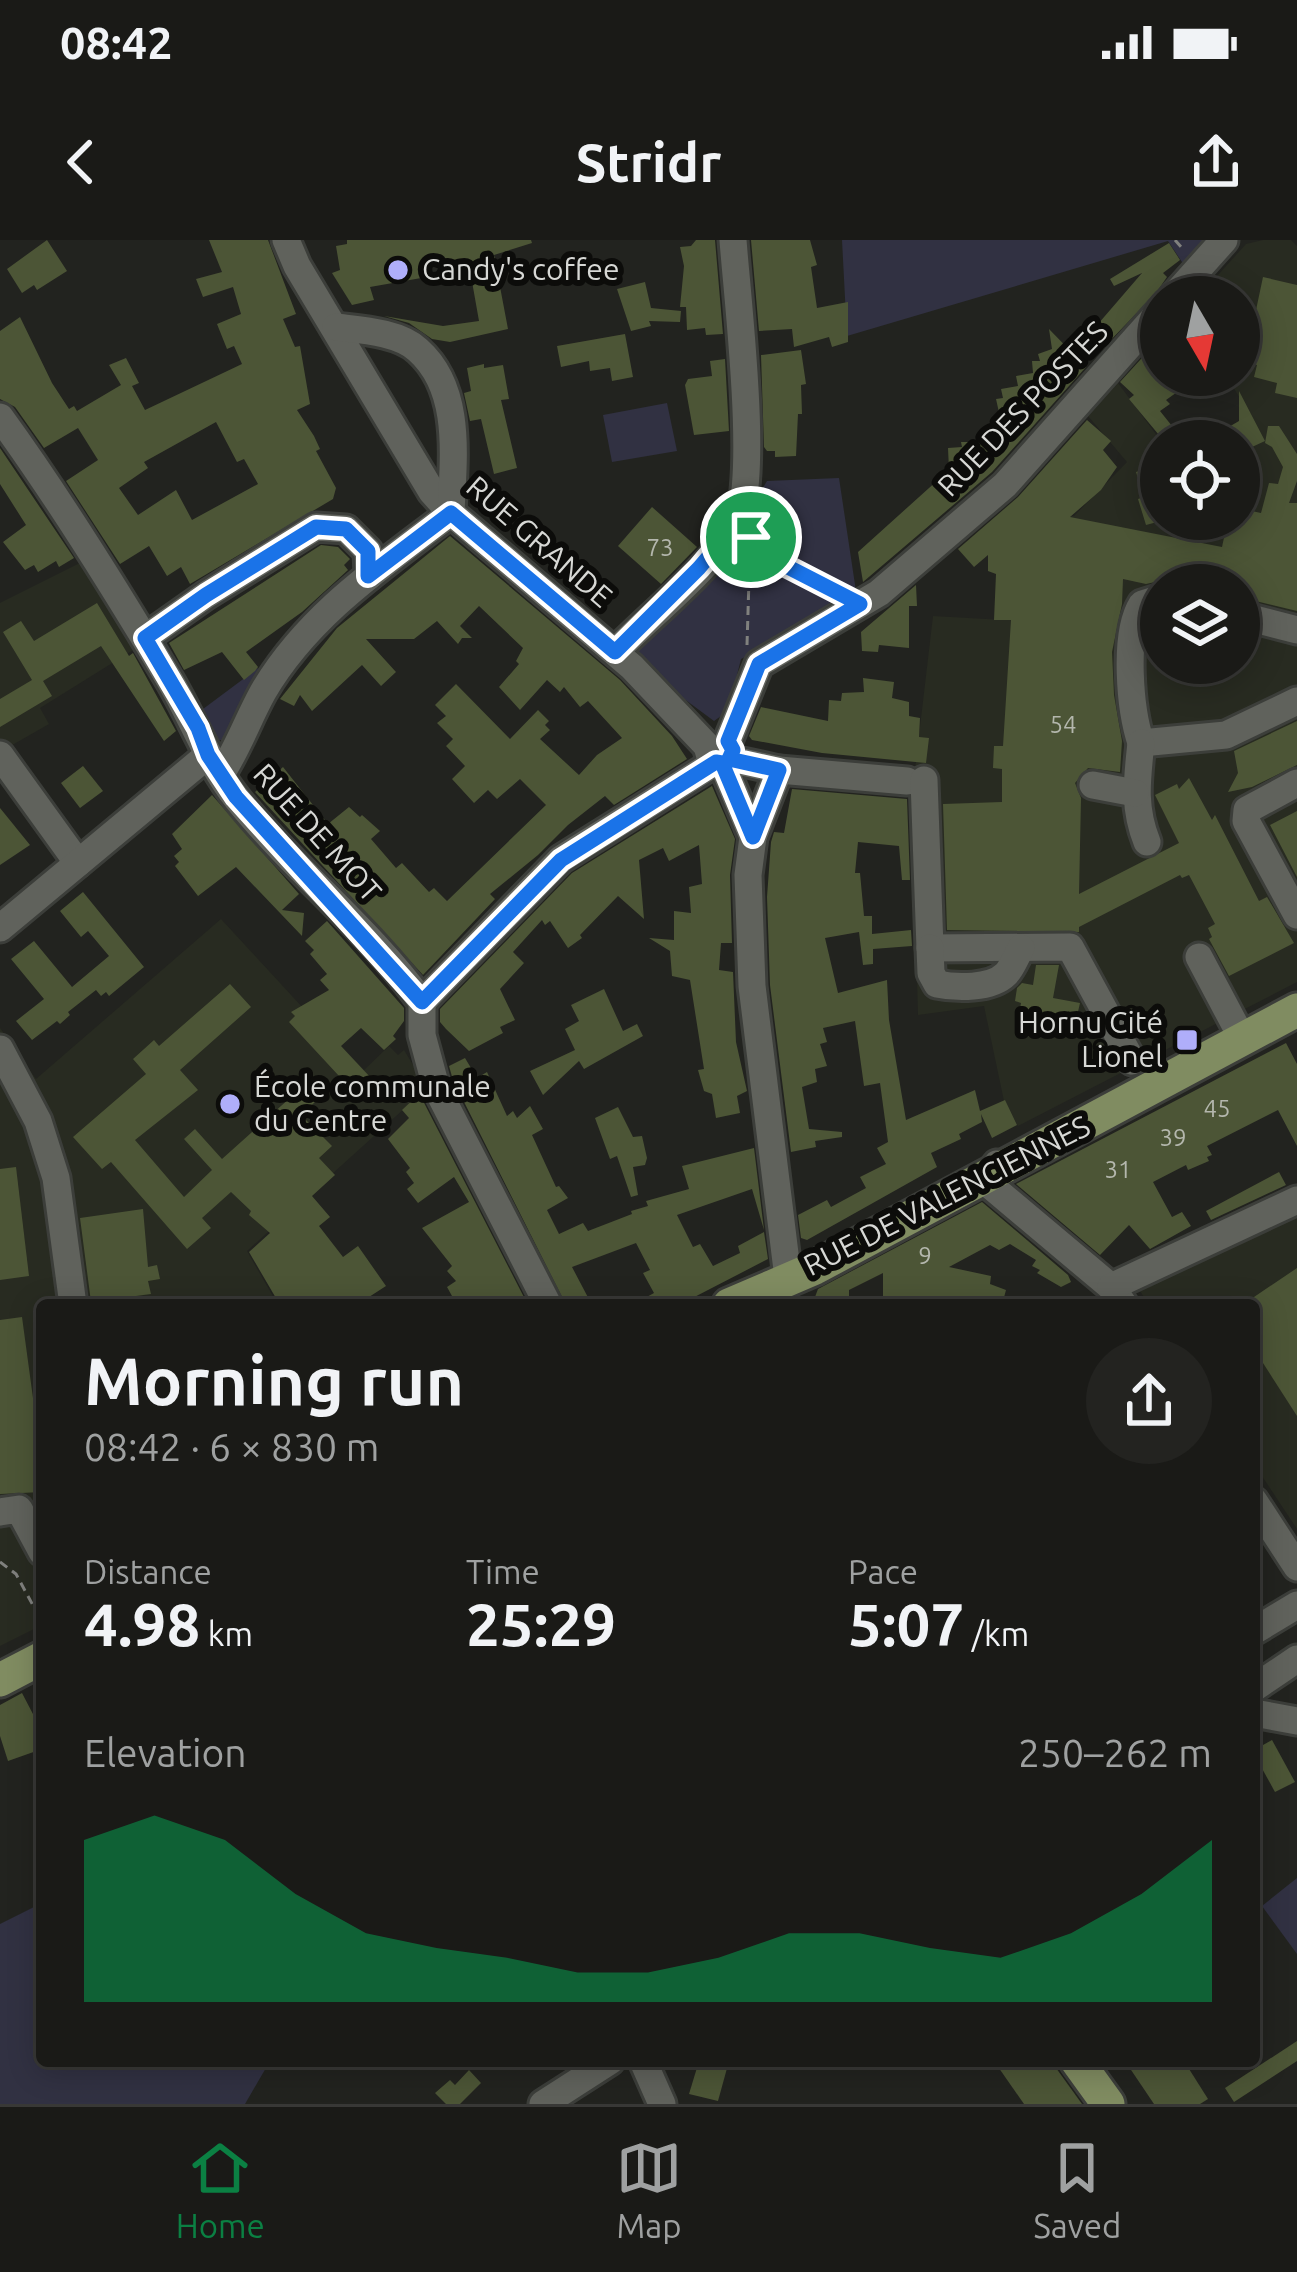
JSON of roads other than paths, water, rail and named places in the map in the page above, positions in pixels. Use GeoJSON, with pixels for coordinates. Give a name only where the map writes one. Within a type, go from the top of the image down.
{"type":"FeatureCollection","features":[{"type":"Feature","properties":{"kind":"main road","name":"RUE DE VALENCIENNES"},"geometry":{"type":"LineString","coordinates":[[789,1292],[812,1251],[1134,1077],[1242,1038],[1297,1010]]}},
{"type":"Feature","properties":{"kind":"main road","name":"RUE DE VALENCIENNES"},"geometry":{"type":"LineString","coordinates":[[789,1292],[1088,1125],[1134,1077]]}},
{"type":"Feature","properties":{"kind":"main road"},"geometry":{"type":"LineString","coordinates":[[757,1299],[789,1292]]}},
{"type":"Feature","properties":{"kind":"main road"},"geometry":{"type":"LineString","coordinates":[[0,1680],[36,1661]]}},
{"type":"Feature","properties":{"kind":"main road"},"geometry":{"type":"LineString","coordinates":[[1081,2067],[1108,2104]]}},
{"type":"Feature","properties":{"kind":"main road"},"geometry":{"type":"LineString","coordinates":[[1095,2067],[1122,2104]]}},
{"type":"Feature","properties":{"kind":"street","name":"RUE GRANDE"},"geometry":{"type":"LineString","coordinates":[[286,240],[432,492],[615,652],[721,754],[753,837],[748,874],[752,986],[789,1292]]}},
{"type":"Feature","properties":{"kind":"street"},"geometry":{"type":"LineString","coordinates":[[615,652],[738,522],[748,477],[734,240]]}},
{"type":"Feature","properties":{"kind":"street"},"geometry":{"type":"LineString","coordinates":[[1192,276],[1224,240]]}},
{"type":"Feature","properties":{"kind":"street"},"geometry":{"type":"LineString","coordinates":[[0,928],[78,862],[237,750],[263,691],[309,630],[368,576],[451,513],[454,449],[448,394],[417,348],[372,331],[336,327]]}},
{"type":"Feature","properties":{"kind":"street","name":"RUE DES POSTES"},"geometry":{"type":"LineString","coordinates":[[721,754],[759,664],[879,593],[1005,484],[1140,333]]}},
{"type":"Feature","properties":{"kind":"street","name":"RUE DE MOT"},"geometry":{"type":"LineString","coordinates":[[0,417],[46,480],[145,638],[236,797],[422,1002]]}},
{"type":"Feature","properties":{"kind":"street"},"geometry":{"type":"LineString","coordinates":[[145,638],[316,527],[346,529],[368,551],[368,576]]}},
{"type":"Feature","properties":{"kind":"street"},"geometry":{"type":"LineString","coordinates":[[1140,607],[1132,620],[1132,718],[1141,743],[1137,819],[1147,842]]}},
{"type":"Feature","properties":{"kind":"street"},"geometry":{"type":"LineString","coordinates":[[1260,620],[1297,630]]}},
{"type":"Feature","properties":{"kind":"street"},"geometry":{"type":"LineString","coordinates":[[1141,743],[1226,735],[1297,701]]}},
{"type":"Feature","properties":{"kind":"street"},"geometry":{"type":"LineString","coordinates":[[545,1299],[436,1088],[425,1055],[422,1002],[561,860],[721,754],[779,770],[916,781],[930,948],[1070,947],[1134,1077]]}},
{"type":"Feature","properties":{"kind":"street"},"geometry":{"type":"LineString","coordinates":[[0,755],[78,862]]}},
{"type":"Feature","properties":{"kind":"street"},"geometry":{"type":"LineString","coordinates":[[753,837],[779,770]]}},
{"type":"Feature","properties":{"kind":"street"},"geometry":{"type":"LineString","coordinates":[[1297,783],[1247,810],[1246,820],[1297,915]]}},
{"type":"Feature","properties":{"kind":"street"},"geometry":{"type":"LineString","coordinates":[[1093,784],[1135,793]]}},
{"type":"Feature","properties":{"kind":"street"},"geometry":{"type":"LineString","coordinates":[[1199,957],[1242,1038]]}},
{"type":"Feature","properties":{"kind":"street"},"geometry":{"type":"LineString","coordinates":[[0,1049],[38,1121],[56,1178],[73,1299]]}},
{"type":"Feature","properties":{"kind":"street"},"geometry":{"type":"LineString","coordinates":[[1042,1129],[1034,1142],[997,1164],[986,1178],[1117,1296],[1297,1200]]}},
{"type":"Feature","properties":{"kind":"street"},"geometry":{"type":"LineString","coordinates":[[20,1509],[36,1540]]}},
{"type":"Feature","properties":{"kind":"street"},"geometry":{"type":"LineString","coordinates":[[1260,1510],[1297,1568]]}},
{"type":"Feature","properties":{"kind":"street"},"geometry":{"type":"LineString","coordinates":[[1260,1627],[1297,1605]]}},
{"type":"Feature","properties":{"kind":"street"},"geometry":{"type":"LineString","coordinates":[[1260,1684],[1297,1659]]}},
{"type":"Feature","properties":{"kind":"street"},"geometry":{"type":"LineString","coordinates":[[1260,1714],[1297,1721]]}},
{"type":"Feature","properties":{"kind":"street"},"geometry":{"type":"LineString","coordinates":[[646,2067],[662,2104]]}},
{"type":"Feature","properties":{"kind":"street"},"geometry":{"type":"LineString","coordinates":[[543,2104],[568,2072]]}},
{"type":"Feature","properties":{"kind":"place","name":"Candy's coffee"},"geometry":{"type":"Point","coordinates":[398,270]}},
{"type":"Feature","properties":{"kind":"place","name":"Hornu Cité Lionel"},"geometry":{"type":"Point","coordinates":[1187,1040]}},
{"type":"Feature","properties":{"kind":"place","name":"École communale du Centre"},"geometry":{"type":"Point","coordinates":[230,1104]}}]}
